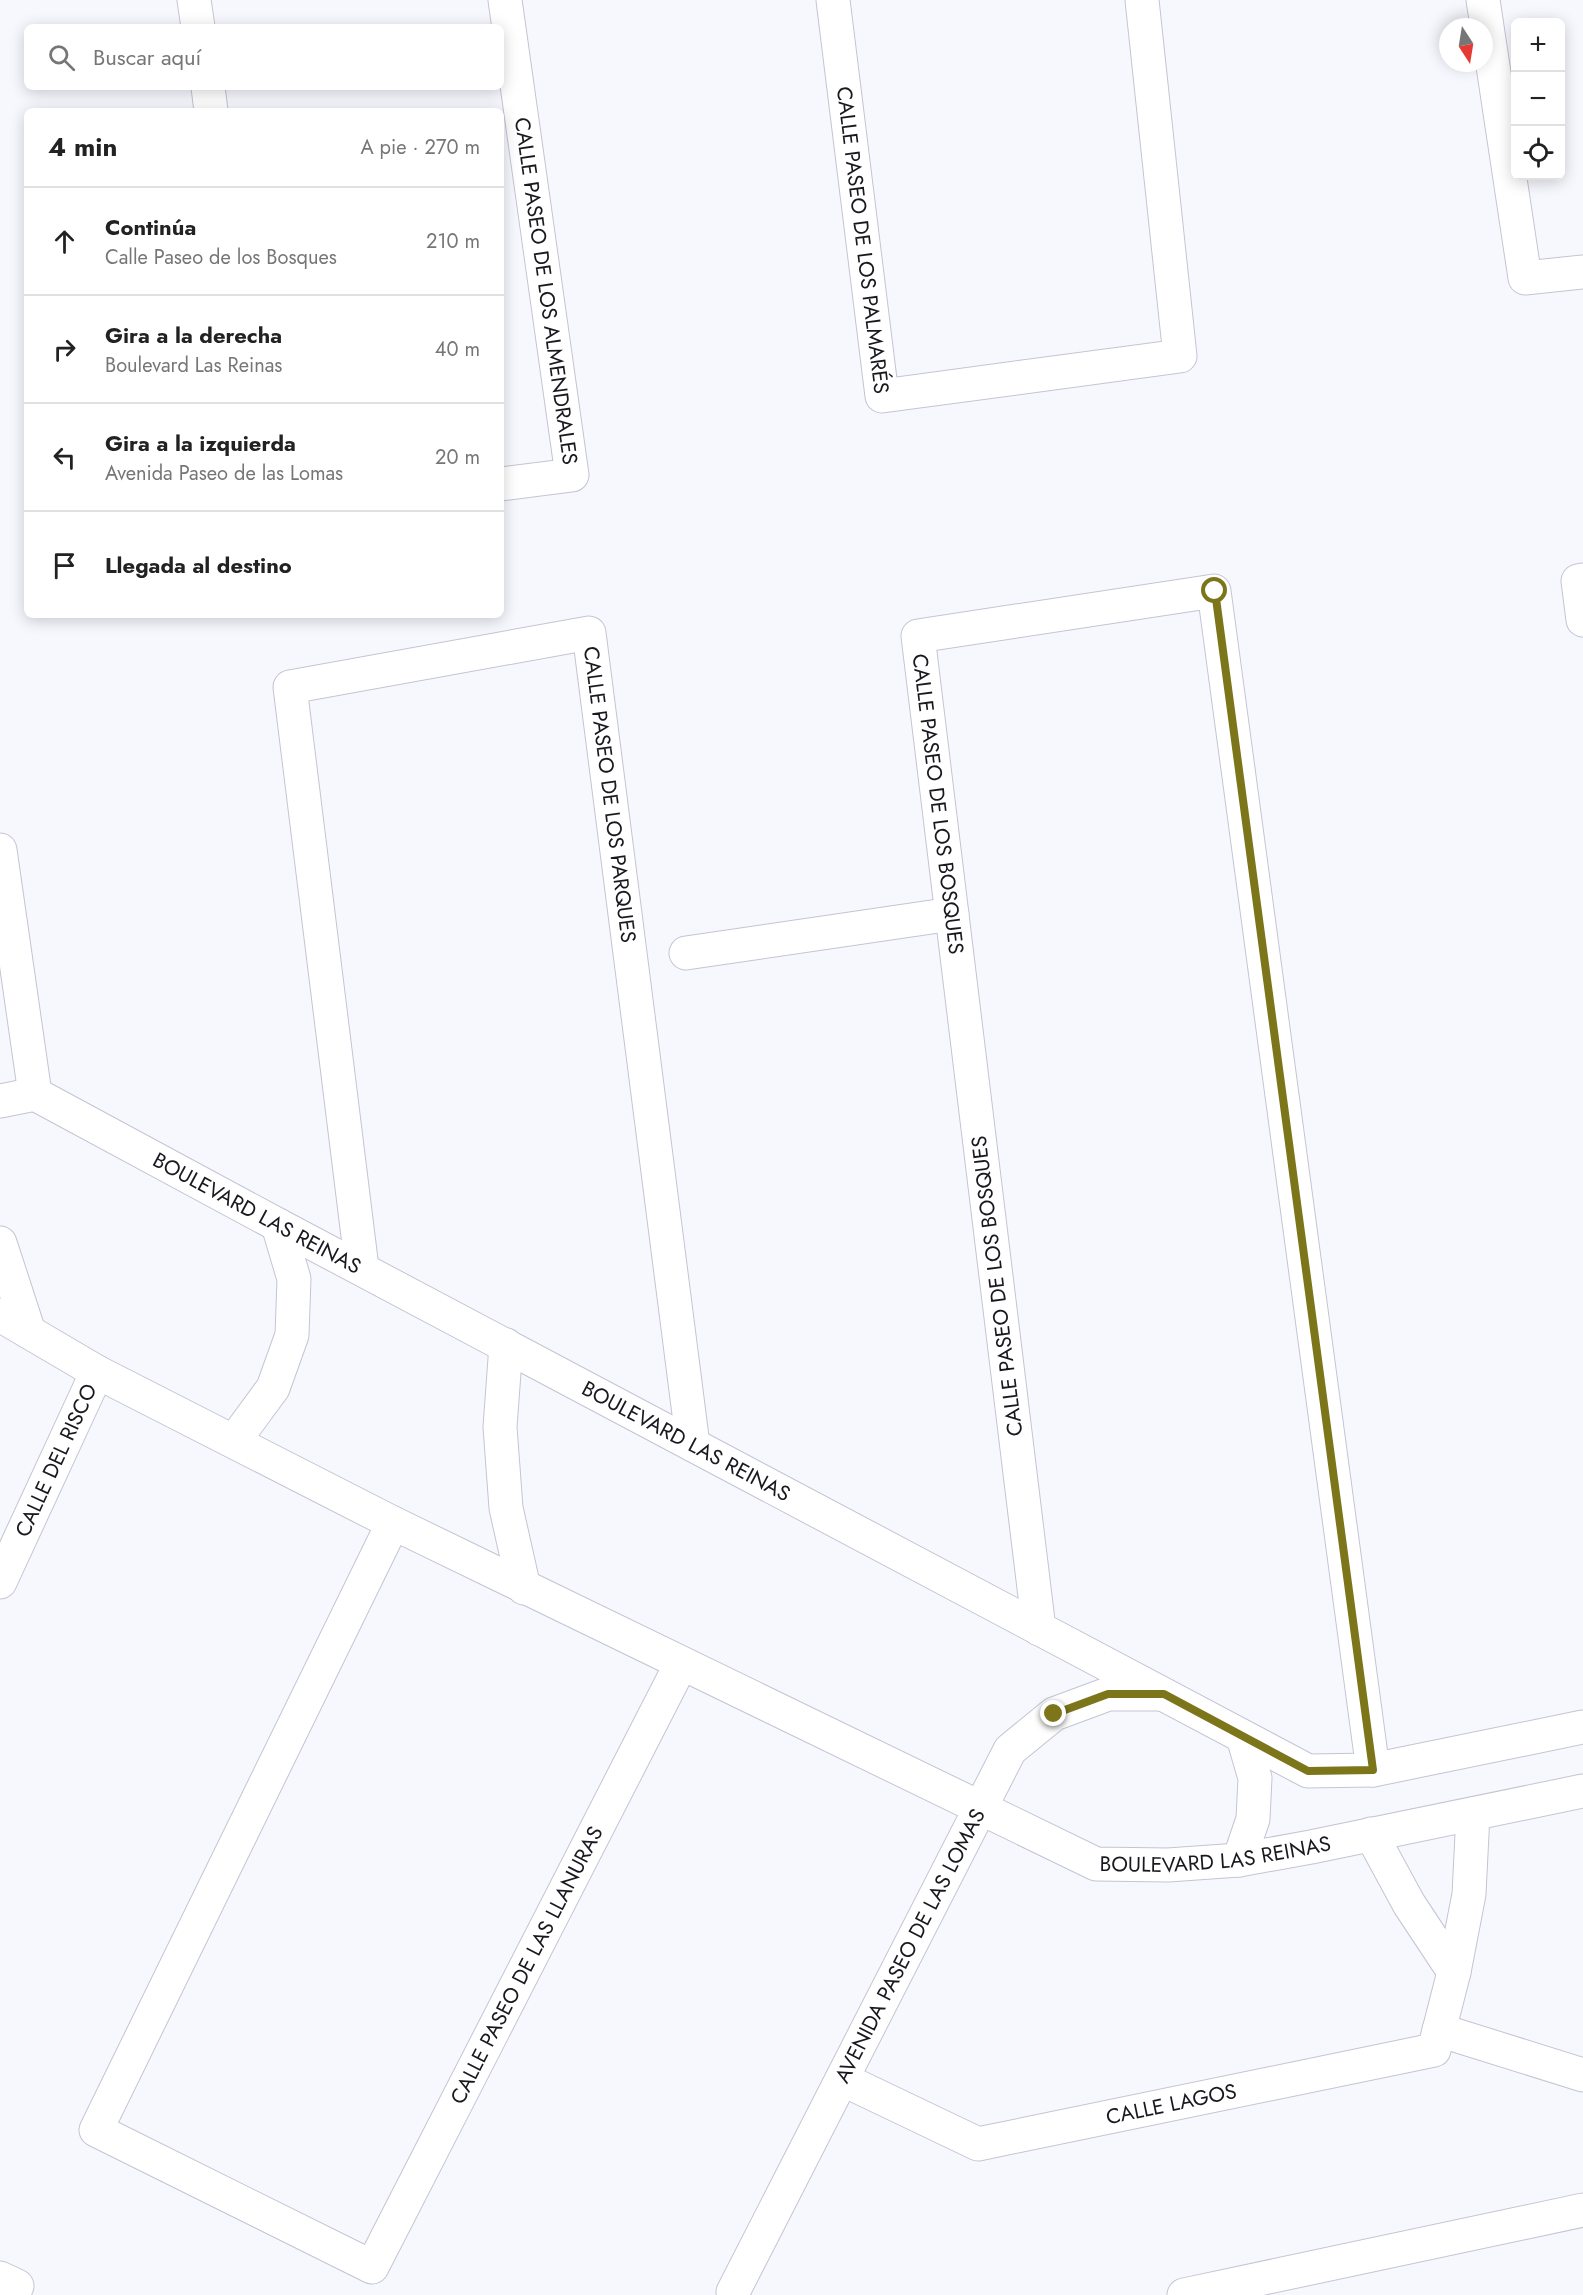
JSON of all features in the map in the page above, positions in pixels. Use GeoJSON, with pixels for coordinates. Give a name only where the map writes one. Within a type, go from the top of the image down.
{"type":"FeatureCollection","features":[{"type":"Feature","properties":{"kind":"street"},"geometry":{"type":"LineString","coordinates":[[194,0],[198,24]]}},
{"type":"Feature","properties":{"kind":"street","name":"CALLE PASEO DE LOS ALMENDRALES"},"geometry":{"type":"LineString","coordinates":[[504,484],[572,475],[505,0]]}},
{"type":"Feature","properties":{"kind":"street","name":"CALLE PASEO DE LOS PALMARÉS"},"geometry":{"type":"LineString","coordinates":[[833,0],[882,396],[1180,356],[1142,0]]}},
{"type":"Feature","properties":{"kind":"street"},"geometry":{"type":"LineString","coordinates":[[1484,0],[1525,278],[1583,272]]}},
{"type":"Feature","properties":{"kind":"street"},"geometry":{"type":"LineString","coordinates":[[208,90],[211,108]]}},
{"type":"Feature","properties":{"kind":"street"},"geometry":{"type":"LineString","coordinates":[[1583,580],[1578,581],[1583,620]]}},
{"type":"Feature","properties":{"kind":"street","name":"CALLE PASEO DE LOS BOSQUES"},"geometry":{"type":"LineString","coordinates":[[1039,1629],[918,636],[1215,591],[1373,1770]]}},
{"type":"Feature","properties":{"kind":"street","name":"CALLE PASEO DE LOS PARQUES"},"geometry":{"type":"LineString","coordinates":[[362,1268],[291,687],[589,633],[693,1445]]}},
{"type":"Feature","properties":{"kind":"street"},"geometry":{"type":"LineString","coordinates":[[0,850],[35,1094],[0,1101]]}},
{"type":"Feature","properties":{"kind":"street"},"geometry":{"type":"LineString","coordinates":[[686,953],[952,914]]}},
{"type":"Feature","properties":{"kind":"street","name":"BOULEVARD LAS REINAS"},"geometry":{"type":"LineString","coordinates":[[35,1094],[1308,1771],[1373,1770],[1583,1727]]}},
{"type":"Feature","properties":{"kind":"street"},"geometry":{"type":"LineString","coordinates":[[234,1441],[273,1388],[292,1335],[294,1279],[278,1225]]}},
{"type":"Feature","properties":{"kind":"street"},"geometry":{"type":"LineString","coordinates":[[0,1243],[29,1332]]}},
{"type":"Feature","properties":{"kind":"street","name":"BOULEVARD LAS REINAS"},"geometry":{"type":"LineString","coordinates":[[0,1315],[97,1372],[393,1523],[1096,1864],[1168,1865],[1239,1860],[1583,1791]]}},
{"type":"Feature","properties":{"kind":"street"},"geometry":{"type":"LineString","coordinates":[[506,1345],[500,1426],[503,1473],[506,1508],[524,1588]]}},
{"type":"Feature","properties":{"kind":"street","name":"CALLE DEL RISCO"},"geometry":{"type":"LineString","coordinates":[[0,1582],[97,1372]]}},
{"type":"Feature","properties":{"kind":"street","name":"CALLE PASEO DE LAS LLANURAS"},"geometry":{"type":"LineString","coordinates":[[393,1523],[96,2130],[372,2267],[681,1664]]}},
{"type":"Feature","properties":{"kind":"street","name":"AVENIDA PASEO DE LAS LOMAS"},"geometry":{"type":"LineString","coordinates":[[734,2295],[733,2292],[1010,1750],[1054,1714],[1108,1694],[1164,1694]]}},
{"type":"Feature","properties":{"kind":"street"},"geometry":{"type":"LineString","coordinates":[[1239,1860],[1253,1819],[1255,1778],[1243,1737]]}},
{"type":"Feature","properties":{"kind":"street","name":"CALLE LAGOS"},"geometry":{"type":"LineString","coordinates":[[842,2079],[978,2144],[1434,2050],[1454,1972],[1469,1894],[1473,1814]]}},
{"type":"Feature","properties":{"kind":"street"},"geometry":{"type":"LineString","coordinates":[[1371,1834],[1409,1904],[1454,1972]]}},
{"type":"Feature","properties":{"kind":"street"},"geometry":{"type":"LineString","coordinates":[[1439,2030],[1583,2075]]}},
{"type":"Feature","properties":{"kind":"street"},"geometry":{"type":"LineString","coordinates":[[1184,2295],[1583,2210]]}},
{"type":"Feature","properties":{"kind":"street"},"geometry":{"type":"LineString","coordinates":[[0,2278],[17,2286],[13,2295]]}},
{"type":"Feature","properties":{"kind":"route"},"geometry":{"type":"LineString","coordinates":[[1054,1714],[1108,1694],[1164,1694],[1308,1771],[1373,1770],[1215,591]]}}]}
